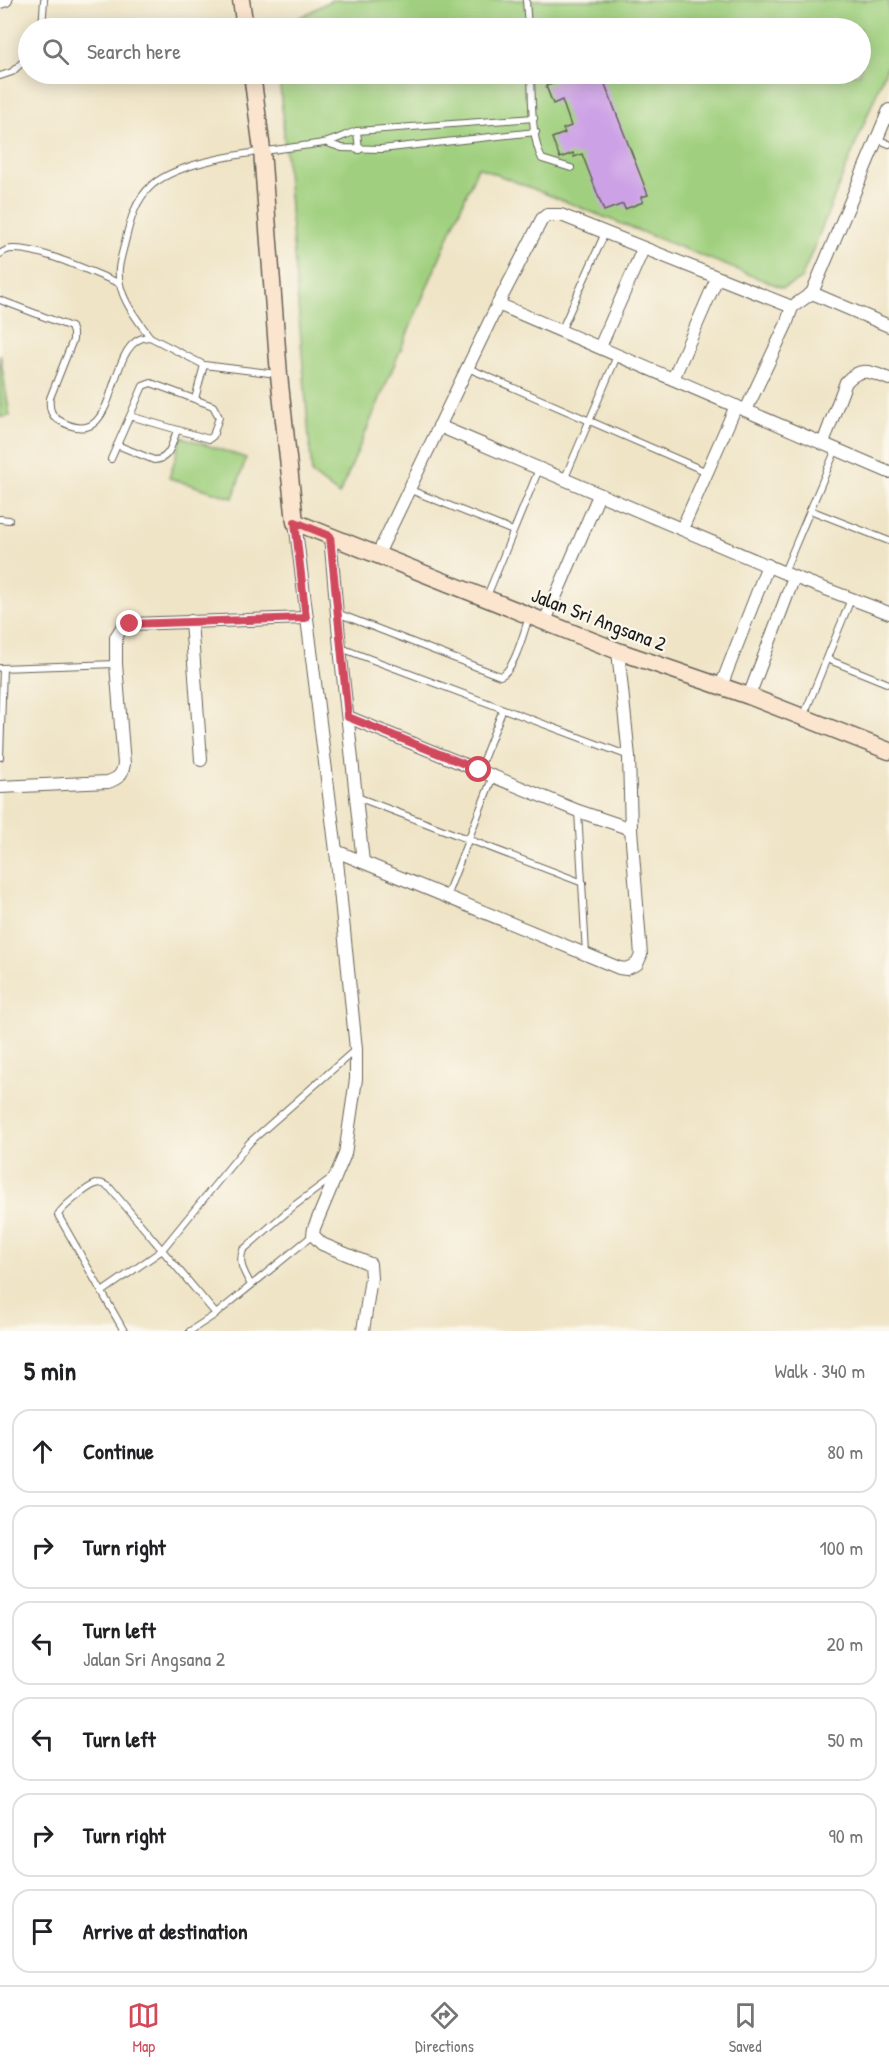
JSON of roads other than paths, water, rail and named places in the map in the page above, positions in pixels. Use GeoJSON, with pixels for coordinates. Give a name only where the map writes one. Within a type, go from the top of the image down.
{"type":"FeatureCollection","features":[{"type":"Feature","properties":{"kind":"street"},"geometry":{"type":"LineString","coordinates":[[0,2],[6,0]]}},
{"type":"Feature","properties":{"kind":"street"},"geometry":{"type":"LineString","coordinates":[[241,0],[244,18]]}},
{"type":"Feature","properties":{"kind":"street"},"geometry":{"type":"LineString","coordinates":[[253,84],[262,150],[279,375],[306,618],[336,851],[356,1049],[356,1079],[349,1133],[338,1173],[313,1235],[322,1244],[369,1264],[371,1278],[363,1331]]}},
{"type":"Feature","properties":{"kind":"street"},"geometry":{"type":"LineString","coordinates":[[682,530],[707,472],[786,325],[792,307],[812,293],[883,141],[889,110]]}},
{"type":"Feature","properties":{"kind":"street"},"geometry":{"type":"LineString","coordinates":[[378,554],[498,304],[542,219],[547,215],[561,215],[792,307]]}},
{"type":"Feature","properties":{"kind":"street"},"geometry":{"type":"LineString","coordinates":[[600,347],[643,249]]}},
{"type":"Feature","properties":{"kind":"street"},"geometry":{"type":"LineString","coordinates":[[673,379],[717,278]]}},
{"type":"Feature","properties":{"kind":"street"},"geometry":{"type":"LineString","coordinates":[[812,293],[889,326]]}},
{"type":"Feature","properties":{"kind":"street"},"geometry":{"type":"LineString","coordinates":[[498,304],[889,472]]}},
{"type":"Feature","properties":{"kind":"street"},"geometry":{"type":"LineString","coordinates":[[823,443],[846,382],[853,374],[868,371],[889,379]]}},
{"type":"Feature","properties":{"kind":"street"},"geometry":{"type":"LineString","coordinates":[[439,426],[789,575],[889,613]]}},
{"type":"Feature","properties":{"kind":"street"},"geometry":{"type":"LineString","coordinates":[[537,618],[599,495]]}},
{"type":"Feature","properties":{"kind":"street","name":"Jalan Sri Angsana 2"},"geometry":{"type":"LineString","coordinates":[[295,522],[618,651],[749,696],[889,751]]}},
{"type":"Feature","properties":{"kind":"street"},"geometry":{"type":"LineString","coordinates":[[330,536],[363,862]]}},
{"type":"Feature","properties":{"kind":"street"},"geometry":{"type":"LineString","coordinates":[[721,686],[768,565]]}},
{"type":"Feature","properties":{"kind":"street"},"geometry":{"type":"LineString","coordinates":[[749,696],[789,575]]}},
{"type":"Feature","properties":{"kind":"street"},"geometry":{"type":"LineString","coordinates":[[0,787],[108,782],[123,773],[116,637],[121,629],[130,624],[306,618]]}},
{"type":"Feature","properties":{"kind":"street"},"geometry":{"type":"LineString","coordinates":[[191,621],[201,760]]}},
{"type":"Feature","properties":{"kind":"street"},"geometry":{"type":"LineString","coordinates":[[336,851],[586,955],[626,969],[637,964],[641,955],[631,829],[629,756],[618,651]]}},
{"type":"Feature","properties":{"kind":"street"},"geometry":{"type":"LineString","coordinates":[[348,717],[578,811],[631,829]]}},
{"type":"Feature","properties":{"kind":"lane"},"geometry":{"type":"LineString","coordinates":[[43,18],[44,0]]}},
{"type":"Feature","properties":{"kind":"lane"},"geometry":{"type":"LineString","coordinates":[[526,0],[527,18]]}},
{"type":"Feature","properties":{"kind":"lane"},"geometry":{"type":"LineString","coordinates":[[0,76],[12,72],[18,66]]}},
{"type":"Feature","properties":{"kind":"lane"},"geometry":{"type":"LineString","coordinates":[[532,84],[538,152],[542,159],[571,168]]}},
{"type":"Feature","properties":{"kind":"lane"},"geometry":{"type":"LineString","coordinates":[[279,375],[204,365],[150,337],[132,312],[119,283],[119,268],[131,215],[143,194],[153,184],[186,167],[262,150],[327,143],[342,135],[357,131],[534,118]]}},
{"type":"Feature","properties":{"kind":"lane"},"geometry":{"type":"LineString","coordinates":[[357,131],[358,150]]}},
{"type":"Feature","properties":{"kind":"lane"},"geometry":{"type":"LineString","coordinates":[[327,143],[358,150],[536,132]]}},
{"type":"Feature","properties":{"kind":"lane"},"geometry":{"type":"LineString","coordinates":[[561,331],[605,233]]}},
{"type":"Feature","properties":{"kind":"lane"},"geometry":{"type":"LineString","coordinates":[[0,254],[6,250],[25,250],[119,283]]}},
{"type":"Feature","properties":{"kind":"lane"},"geometry":{"type":"LineString","coordinates":[[0,300],[71,327],[73,340],[50,398],[49,407],[52,414],[70,425],[85,427],[93,425],[101,417],[132,343],[144,337],[150,337]]}},
{"type":"Feature","properties":{"kind":"lane"},"geometry":{"type":"LineString","coordinates":[[564,480],[618,355]]}},
{"type":"Feature","properties":{"kind":"lane"},"geometry":{"type":"LineString","coordinates":[[195,399],[204,365]]}},
{"type":"Feature","properties":{"kind":"lane"},"geometry":{"type":"LineString","coordinates":[[467,368],[707,472]]}},
{"type":"Feature","properties":{"kind":"lane"},"geometry":{"type":"LineString","coordinates":[[111,459],[143,386],[148,383],[195,399],[216,409],[219,417],[213,436],[209,439],[130,416]]}},
{"type":"Feature","properties":{"kind":"lane"},"geometry":{"type":"LineString","coordinates":[[117,445],[159,460],[168,455],[177,430]]}},
{"type":"Feature","properties":{"kind":"lane"},"geometry":{"type":"LineString","coordinates":[[789,575],[810,510],[836,449]]}},
{"type":"Feature","properties":{"kind":"lane"},"geometry":{"type":"LineString","coordinates":[[486,598],[539,469]]}},
{"type":"Feature","properties":{"kind":"lane"},"geometry":{"type":"LineString","coordinates":[[408,489],[513,531]]}},
{"type":"Feature","properties":{"kind":"lane"},"geometry":{"type":"LineString","coordinates":[[810,510],[889,541]]}},
{"type":"Feature","properties":{"kind":"lane"},"geometry":{"type":"LineString","coordinates":[[0,519],[9,520]]}},
{"type":"Feature","properties":{"kind":"lane"},"geometry":{"type":"LineString","coordinates":[[803,717],[852,599]]}},
{"type":"Feature","properties":{"kind":"lane"},"geometry":{"type":"LineString","coordinates":[[337,613],[500,676],[510,668],[537,618]]}},
{"type":"Feature","properties":{"kind":"lane"},"geometry":{"type":"LineString","coordinates":[[340,648],[629,756]]}},
{"type":"Feature","properties":{"kind":"lane"},"geometry":{"type":"LineString","coordinates":[[827,659],[889,684]]}},
{"type":"Feature","properties":{"kind":"lane"},"geometry":{"type":"LineString","coordinates":[[0,757],[2,668],[116,664]]}},
{"type":"Feature","properties":{"kind":"lane"},"geometry":{"type":"LineString","coordinates":[[479,770],[503,709]]}},
{"type":"Feature","properties":{"kind":"lane"},"geometry":{"type":"LineString","coordinates":[[446,897],[493,776]]}},
{"type":"Feature","properties":{"kind":"lane"},"geometry":{"type":"LineString","coordinates":[[356,797],[583,883]]}},
{"type":"Feature","properties":{"kind":"lane"},"geometry":{"type":"LineString","coordinates":[[578,811],[586,955]]}},
{"type":"Feature","properties":{"kind":"lane"},"geometry":{"type":"LineString","coordinates":[[102,1292],[161,1251],[250,1142],[356,1049]]}},
{"type":"Feature","properties":{"kind":"lane"},"geometry":{"type":"LineString","coordinates":[[251,1285],[242,1269],[240,1260],[243,1250],[295,1205],[338,1173]]}},
{"type":"Feature","properties":{"kind":"lane"},"geometry":{"type":"LineString","coordinates":[[124,1331],[58,1215],[62,1209],[95,1184],[105,1184],[110,1188],[216,1314]]}},
{"type":"Feature","properties":{"kind":"lane"},"geometry":{"type":"LineString","coordinates":[[190,1331],[216,1314],[313,1235]]}}]}
